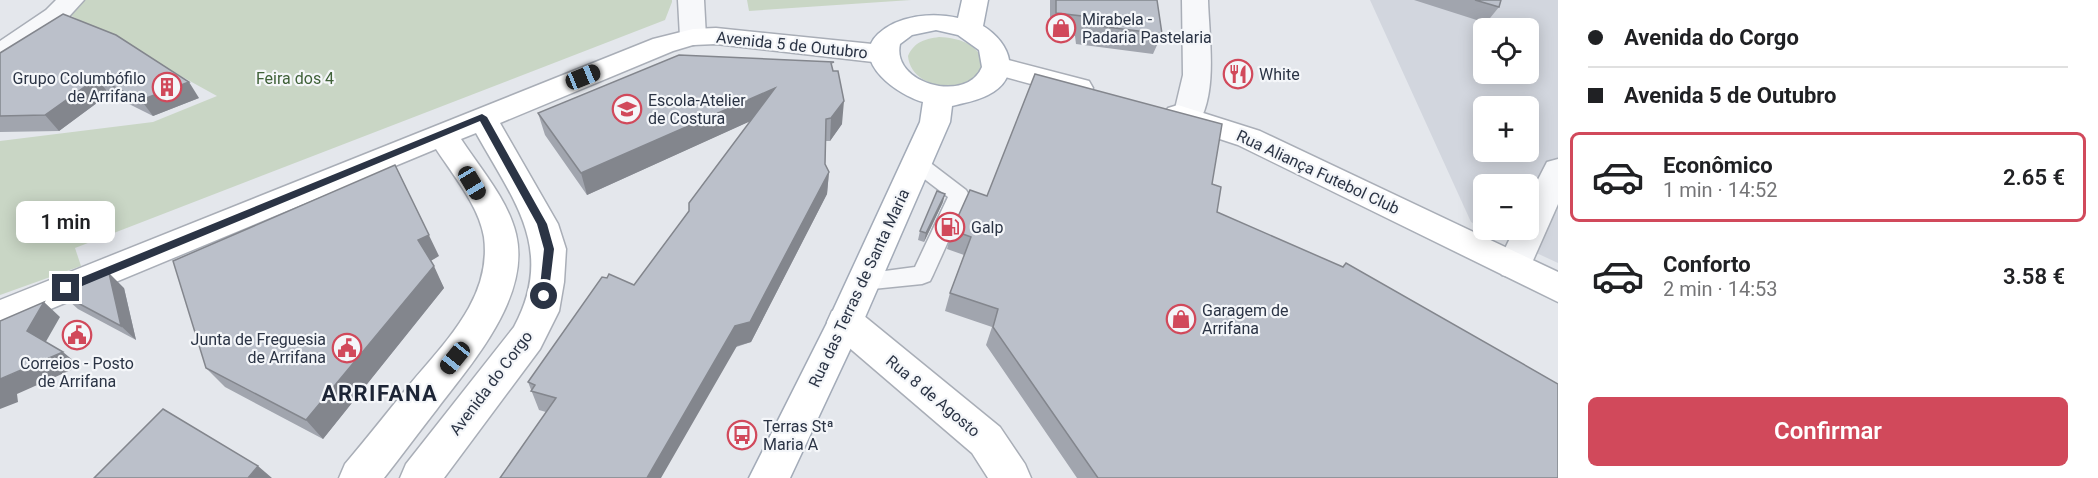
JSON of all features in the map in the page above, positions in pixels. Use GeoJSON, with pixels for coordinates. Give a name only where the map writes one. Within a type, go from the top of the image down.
{"type":"FeatureCollection","features":[{"type":"Feature","properties":{"kind":"main road"},"geometry":{"type":"LineString","coordinates":[[969,30],[975,0]]}},
{"type":"Feature","properties":{"kind":"main road"},"geometry":{"type":"LineString","coordinates":[[936,22],[969,30],[991,46],[996,56],[997,66],[993,76],[984,85],[972,91],[939,95],[921,92],[893,76],[885,66],[882,54],[885,44],[893,34],[905,27],[936,22]]}},
{"type":"Feature","properties":{"kind":"main road","name":"Avenida 5 de Outubro"},"geometry":{"type":"LineString","coordinates":[[0,315],[663,45],[693,37],[716,36],[882,54]]}},
{"type":"Feature","properties":{"kind":"main road"},"geometry":{"type":"LineString","coordinates":[[997,66],[1107,96]]}},
{"type":"Feature","properties":{"kind":"main road","name":"Rua das Terras de Santa Maria"},"geometry":{"type":"LineString","coordinates":[[769,478],[845,322],[917,163],[935,122],[939,95]]}},
{"type":"Feature","properties":{"kind":"main road","name":"Rua Aliança Futebol Club"},"geometry":{"type":"LineString","coordinates":[[1148,106],[1249,138],[1515,265],[1558,288]]}},
{"type":"Feature","properties":{"kind":"main road","name":"Avenida do Corgo"},"geometry":{"type":"LineString","coordinates":[[420,478],[527,338],[541,311],[548,282],[549,249],[542,224],[482,117]]}},
{"type":"Feature","properties":{"kind":"main road"},"geometry":{"type":"LineString","coordinates":[[359,478],[468,340],[487,310],[497,281],[501,256],[500,235],[492,217],[442,134]]}},
{"type":"Feature","properties":{"kind":"main road","name":"Rua 8 de Agosto"},"geometry":{"type":"LineString","coordinates":[[845,322],[986,440],[1011,478]]}},
{"type":"Feature","properties":{"kind":"street"},"geometry":{"type":"LineString","coordinates":[[0,54],[55,16],[71,0]]}},
{"type":"Feature","properties":{"kind":"street"},"geometry":{"type":"LineString","coordinates":[[691,0],[693,37]]}},
{"type":"Feature","properties":{"kind":"street"},"geometry":{"type":"LineString","coordinates":[[1188,117],[1197,75],[1195,0]]}},
{"type":"Feature","properties":{"kind":"street"},"geometry":{"type":"LineString","coordinates":[[1515,265],[1558,170]]}},
{"type":"Feature","properties":{"kind":"lane"},"geometry":{"type":"LineString","coordinates":[[863,281],[922,275],[959,195],[917,163]]}},
{"type":"Feature","properties":{"kind":"shaded area"},"geometry":{"type":"Polygon","coordinates":[[[1370,0],[1558,0],[1558,263],[1509,240],[1539,240],[1539,174],[1473,174],[1473,223],[1370,0]]]}},
{"type":"Feature","properties":{"kind":"green space","name":"Feira dos 4"},"geometry":{"type":"Polygon","coordinates":[[[84,0],[672,0],[672,2],[665,20],[75,248],[81,266],[0,295],[0,141],[153,122],[217,96],[68,14],[84,0]]]}},
{"type":"Feature","properties":{"kind":"green space"},"geometry":{"type":"Polygon","coordinates":[[[747,0],[911,0],[749,11],[747,0]]]}},
{"type":"Feature","properties":{"kind":"green space"},"geometry":{"type":"Polygon","coordinates":[[[939,37],[960,40],[976,50],[984,62],[979,77],[962,85],[948,86],[925,80],[913,71],[908,56],[913,47],[939,37]]]}},
{"type":"Feature","properties":{"kind":"building"},"geometry":{"type":"Polygon","coordinates":[[[1056,0],[1157,0],[1162,34],[1083,24],[1082,16],[1056,13],[1056,0]]]}},
{"type":"Feature","properties":{"kind":"building"},"geometry":{"type":"Polygon","coordinates":[[[1475,0],[1501,0],[1499,7],[1475,0]]]}},
{"type":"Feature","properties":{"kind":"building"},"geometry":{"type":"Polygon","coordinates":[[[63,14],[116,35],[189,82],[141,100],[97,78],[45,115],[0,116],[0,53],[63,14]]]}},
{"type":"Feature","properties":{"kind":"building"},"geometry":{"type":"Polygon","coordinates":[[[679,55],[834,62],[831,63],[833,71],[838,71],[844,101],[831,118],[826,119],[825,164],[829,172],[750,322],[735,326],[647,478],[500,478],[556,398],[531,391],[535,385],[528,382],[602,277],[607,278],[609,274],[634,285],[689,211],[689,203],[775,88],[581,173],[538,113],[679,55]]]}},
{"type":"Feature","properties":{"kind":"building","name":"Garagem de Arrifana"},"geometry":{"type":"Polygon","coordinates":[[[1035,74],[1222,124],[1212,184],[1221,187],[1217,212],[1343,267],[1346,263],[1558,384],[1558,478],[1098,478],[993,327],[998,309],[950,293],[971,237],[952,230],[970,190],[987,196],[1035,74]]]}},
{"type":"Feature","properties":{"kind":"building"},"geometry":{"type":"Polygon","coordinates":[[[395,165],[429,235],[418,240],[434,266],[306,420],[206,368],[173,261],[395,165]]]}},
{"type":"Feature","properties":{"kind":"building"},"geometry":{"type":"Polygon","coordinates":[[[937,191],[945,194],[926,233],[920,231],[937,191]]]}},
{"type":"Feature","properties":{"kind":"building"},"geometry":{"type":"Polygon","coordinates":[[[109,273],[121,326],[61,294],[109,273]]]}},
{"type":"Feature","properties":{"kind":"building"},"geometry":{"type":"Polygon","coordinates":[[[44,302],[27,331],[63,352],[0,379],[0,321],[44,302]]]}},
{"type":"Feature","properties":{"kind":"building"},"geometry":{"type":"Polygon","coordinates":[[[163,409],[258,466],[248,478],[94,478],[163,409]]]}},
{"type":"Feature","properties":{"kind":"place","name":"Mirabela - Padaria Pastelaria"},"geometry":{"type":"Point","coordinates":[1061,28]}},
{"type":"Feature","properties":{"kind":"place","name":"White"},"geometry":{"type":"Point","coordinates":[1238,74]}},
{"type":"Feature","properties":{"kind":"place","name":"Grupo Columbófilo de Arrifana"},"geometry":{"type":"Point","coordinates":[167,87]}},
{"type":"Feature","properties":{"kind":"place","name":"Escola-Atelier de Costura"},"geometry":{"type":"Point","coordinates":[627,109]}},
{"type":"Feature","properties":{"kind":"place","name":"Galp"},"geometry":{"type":"Point","coordinates":[950,227]}},
{"type":"Feature","properties":{"kind":"place","name":"Garagem de Arrifana"},"geometry":{"type":"Point","coordinates":[1181,319]}},
{"type":"Feature","properties":{"kind":"place","name":"Correios - Posto de Arrifana"},"geometry":{"type":"Point","coordinates":[77,335]}},
{"type":"Feature","properties":{"kind":"place","name":"Junta de Freguesia de Arrifana"},"geometry":{"type":"Point","coordinates":[347,348]}},
{"type":"Feature","properties":{"kind":"place","name":"Terras Stª Maria A"},"geometry":{"type":"Point","coordinates":[742,435]}},
{"type":"Feature","properties":{"kind":"district","name":"ARRIFANA"},"geometry":{"type":"Point","coordinates":[380,393]}},
{"type":"Feature","properties":{"kind":"route"},"geometry":{"type":"LineString","coordinates":[[66,288],[482,117],[542,224],[549,249],[548,282],[544,296]]}}]}
